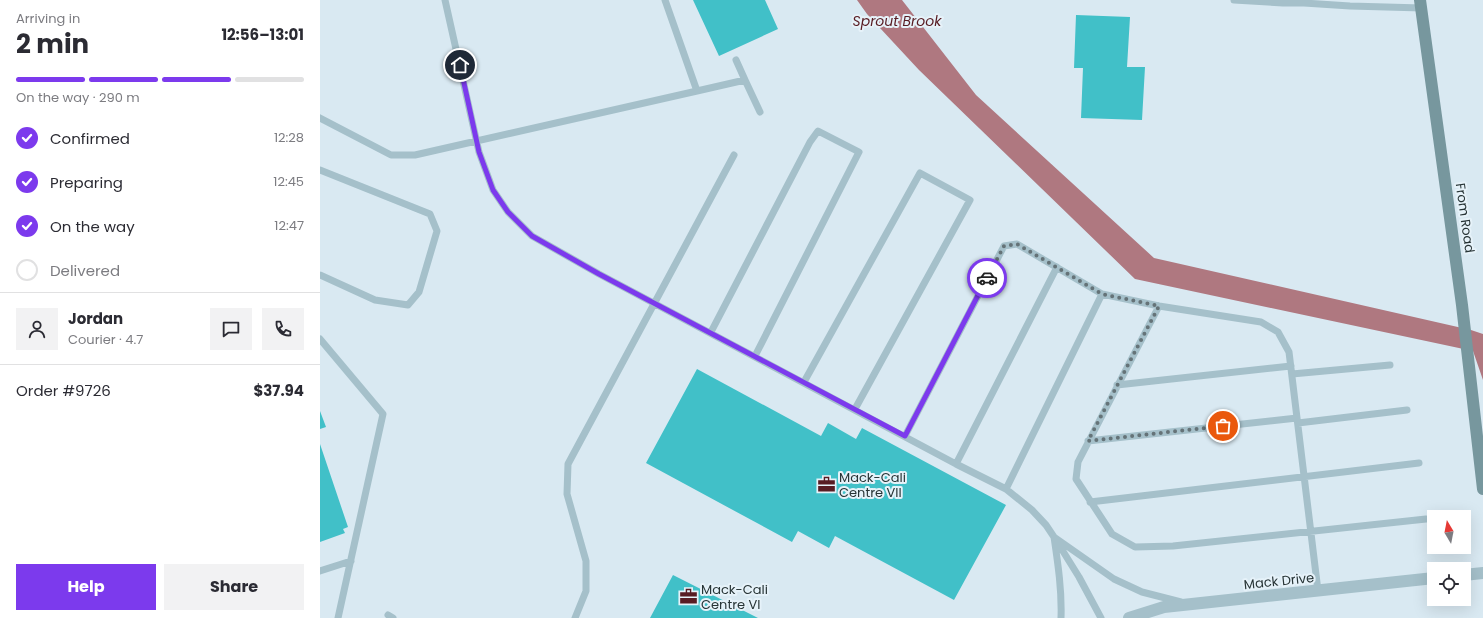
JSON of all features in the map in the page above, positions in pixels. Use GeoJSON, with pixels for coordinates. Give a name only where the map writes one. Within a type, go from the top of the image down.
{"type":"FeatureCollection","features":[{"type":"Feature","properties":{"kind":"street","name":"From Road"},"geometry":{"type":"LineString","coordinates":[[1421,4],[1470,364],[1483,489]]}},
{"type":"Feature","properties":{"kind":"street"},"geometry":{"type":"LineString","coordinates":[[1471,574],[1483,573]]}},
{"type":"Feature","properties":{"kind":"street","name":"Mack Drive"},"geometry":{"type":"LineString","coordinates":[[1129,618],[1164,607],[1427,579]]}},
{"type":"Feature","properties":{"kind":"lane"},"geometry":{"type":"LineString","coordinates":[[445,0],[479,152],[493,190],[508,212],[532,236],[956,464],[1006,489],[1032,510],[1046,525],[1079,577],[1101,618]]}},
{"type":"Feature","properties":{"kind":"lane"},"geometry":{"type":"LineString","coordinates":[[665,0],[697,91]]}},
{"type":"Feature","properties":{"kind":"lane"},"geometry":{"type":"LineString","coordinates":[[1234,0],[1284,3],[1304,1],[1350,6],[1421,4]]}},
{"type":"Feature","properties":{"kind":"lane"},"geometry":{"type":"LineString","coordinates":[[736,60],[760,112]]}},
{"type":"Feature","properties":{"kind":"lane"},"geometry":{"type":"LineString","coordinates":[[320,118],[391,155],[415,155],[745,80]]}},
{"type":"Feature","properties":{"kind":"lane"},"geometry":{"type":"LineString","coordinates":[[711,332],[810,142],[818,132],[859,152],[755,356]]}},
{"type":"Feature","properties":{"kind":"lane"},"geometry":{"type":"LineString","coordinates":[[575,618],[586,591],[586,561],[567,494],[568,464],[734,155]]}},
{"type":"Feature","properties":{"kind":"lane"},"geometry":{"type":"LineString","coordinates":[[320,170],[430,214],[437,231],[419,292],[408,305],[375,300],[320,275]]}},
{"type":"Feature","properties":{"kind":"lane"},"geometry":{"type":"LineString","coordinates":[[804,382],[920,173],[970,200],[855,409]]}},
{"type":"Feature","properties":{"kind":"lane"},"geometry":{"type":"LineString","coordinates":[[905,436],[1004,246],[1017,244],[1102,294],[1159,306],[1261,322],[1278,332],[1289,352],[1318,591]]}},
{"type":"Feature","properties":{"kind":"lane"},"geometry":{"type":"LineString","coordinates":[[956,464],[1057,267]]}},
{"type":"Feature","properties":{"kind":"lane"},"geometry":{"type":"LineString","coordinates":[[1006,489],[1102,294]]}},
{"type":"Feature","properties":{"kind":"lane"},"geometry":{"type":"LineString","coordinates":[[1159,306],[1078,462],[1076,479],[1112,534],[1135,547],[1173,546],[1426,519]]}},
{"type":"Feature","properties":{"kind":"lane"},"geometry":{"type":"LineString","coordinates":[[320,339],[383,414],[338,618]]}},
{"type":"Feature","properties":{"kind":"lane"},"geometry":{"type":"LineString","coordinates":[[1117,385],[1291,370],[1390,365]]}},
{"type":"Feature","properties":{"kind":"lane"},"geometry":{"type":"LineString","coordinates":[[1088,441],[1407,410]]}},
{"type":"Feature","properties":{"kind":"lane"},"geometry":{"type":"LineString","coordinates":[[1090,502],[1419,463]]}},
{"type":"Feature","properties":{"kind":"lane"},"geometry":{"type":"LineString","coordinates":[[1054,537],[1114,579],[1142,592],[1193,605]]}},
{"type":"Feature","properties":{"kind":"lane"},"geometry":{"type":"LineString","coordinates":[[1054,537],[1062,600],[1061,618]]}},
{"type":"Feature","properties":{"kind":"lane"},"geometry":{"type":"LineString","coordinates":[[320,570],[351,561]]}},
{"type":"Feature","properties":{"kind":"water","name":"Sprout Brook"},"geometry":{"type":"Polygon","coordinates":[[[857,0],[902,0],[976,95],[1154,258],[1483,334],[1483,380],[1473,351],[1135,279],[919,70],[867,14],[857,0]]]}},
{"type":"Feature","properties":{"kind":"building"},"geometry":{"type":"Polygon","coordinates":[[[693,0],[765,0],[778,29],[719,56],[693,0]]]}},
{"type":"Feature","properties":{"kind":"building"},"geometry":{"type":"Polygon","coordinates":[[[1076,15],[1130,17],[1127,67],[1145,67],[1142,120],[1081,118],[1083,68],[1074,68],[1076,15]]]}},
{"type":"Feature","properties":{"kind":"building","name":"Mack-Cali Centre VII"},"geometry":{"type":"Polygon","coordinates":[[[697,369],[821,436],[828,423],[856,439],[862,428],[1006,505],[954,600],[835,536],[829,548],[798,531],[792,542],[646,463],[697,369]]]}},
{"type":"Feature","properties":{"kind":"building"},"geometry":{"type":"Polygon","coordinates":[[[320,411],[326,427],[320,429],[320,411]]]}},
{"type":"Feature","properties":{"kind":"building"},"geometry":{"type":"Polygon","coordinates":[[[320,444],[348,527],[343,529],[345,533],[320,542],[320,444]]]}},
{"type":"Feature","properties":{"kind":"building","name":"Mack-Cali Centre VI"},"geometry":{"type":"Polygon","coordinates":[[[673,575],[758,618],[650,618],[673,575]]]}},
{"type":"Feature","properties":{"kind":"way so far"},"geometry":{"type":"LineString","coordinates":[[987,278],[1004,246],[1017,244],[1102,294],[1159,306],[1088,441],[1223,426]]}},
{"type":"Feature","properties":{"kind":"place","name":"Mack-Cali Centre VII"},"geometry":{"type":"Point","coordinates":[826,484]}},
{"type":"Feature","properties":{"kind":"place","name":"Mack-Cali Centre VI"},"geometry":{"type":"Point","coordinates":[688,596]}},
{"type":"Feature","properties":{"kind":"route"},"geometry":{"type":"LineString","coordinates":[[460,65],[479,152],[493,190],[508,212],[532,236],[599,274],[905,436],[987,278]]}}]}
